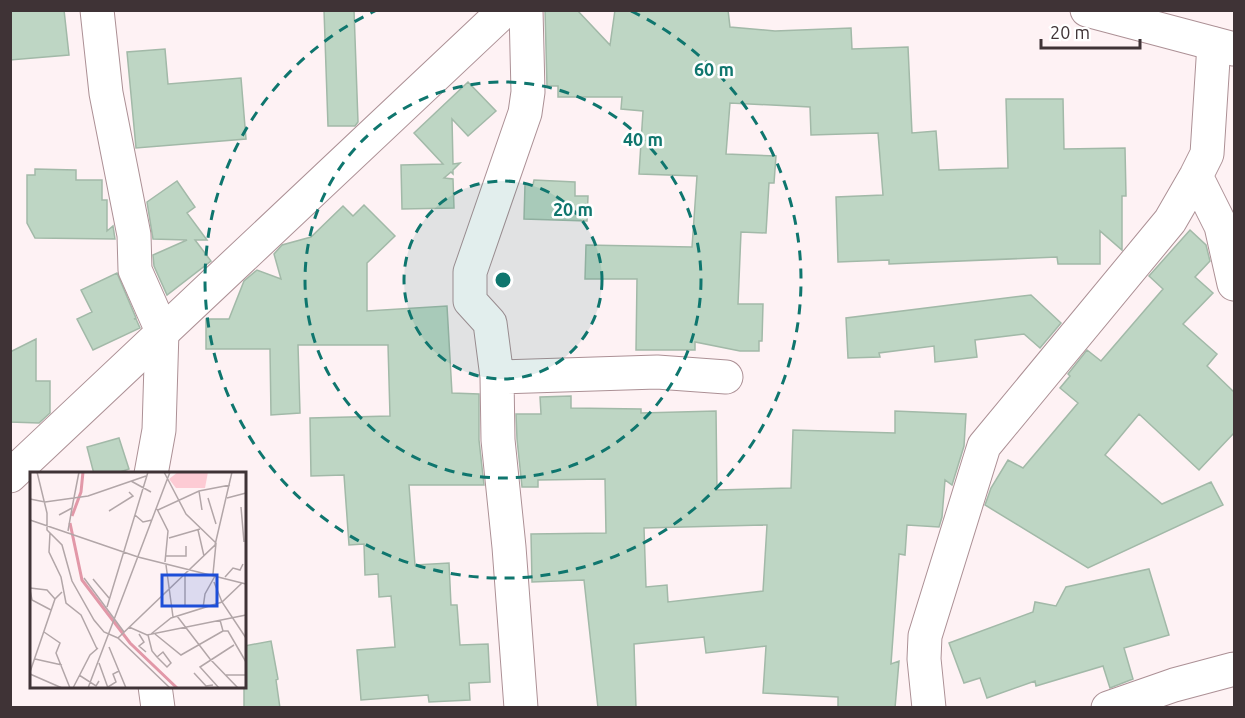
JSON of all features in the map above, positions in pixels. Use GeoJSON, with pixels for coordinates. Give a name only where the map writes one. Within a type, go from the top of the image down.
{"type":"FeatureCollection","features":[{"type":"Feature","properties":{"kind":"street"},"geometry":{"type":"LineString","coordinates":[[97,10],[106,93],[134,235],[135,270],[162,331],[159,430],[151,472]]}},
{"type":"Feature","properties":{"kind":"street"},"geometry":{"type":"LineString","coordinates":[[10,476],[505,10]]}},
{"type":"Feature","properties":{"kind":"street"},"geometry":{"type":"LineString","coordinates":[[521,708],[509,547],[498,440],[497,376],[490,323],[470,301],[470,272],[525,113],[528,92],[526,10]]}},
{"type":"Feature","properties":{"kind":"street"},"geometry":{"type":"LineString","coordinates":[[928,708],[924,659],[925,636],[984,446],[1170,221],[1197,176],[1207,154],[1224,47],[1087,10]]}},
{"type":"Feature","properties":{"kind":"street"},"geometry":{"type":"LineString","coordinates":[[1197,176],[1221,226],[1234,284]]}},
{"type":"Feature","properties":{"kind":"street"},"geometry":{"type":"LineString","coordinates":[[497,376],[657,372],[726,377]]}},
{"type":"Feature","properties":{"kind":"street"},"geometry":{"type":"LineString","coordinates":[[1108,708],[1174,685],[1234,669]]}},
{"type":"Feature","properties":{"kind":"street"},"geometry":{"type":"LineString","coordinates":[[155,688],[158,708]]}},
{"type":"Feature","properties":{"kind":"building"},"geometry":{"type":"Polygon","coordinates":[[[10,10],[64,10],[69,55],[10,60],[10,10]]]}},
{"type":"Feature","properties":{"kind":"building"},"geometry":{"type":"Polygon","coordinates":[[[324,10],[354,10],[358,122],[355,126],[328,126],[324,10]]]}},
{"type":"Feature","properties":{"kind":"building"},"geometry":{"type":"Polygon","coordinates":[[[545,10],[577,10],[610,45],[615,10],[728,10],[730,27],[775,31],[851,28],[852,49],[908,47],[912,133],[936,131],[939,170],[1008,168],[1006,99],[1063,99],[1064,149],[1125,148],[1126,196],[1122,196],[1122,250],[1100,231],[1100,264],[1058,264],[1057,257],[889,264],[889,260],[838,262],[836,197],[883,195],[878,133],[811,135],[810,107],[730,103],[726,154],[776,156],[774,183],[769,183],[766,233],[741,232],[738,304],[763,304],[762,341],[759,341],[759,351],[740,351],[695,342],[695,350],[636,350],[637,279],[585,279],[586,245],[692,247],[697,176],[639,174],[643,111],[621,109],[622,97],[558,97],[558,86],[547,86],[545,10]]]}},
{"type":"Feature","properties":{"kind":"building"},"geometry":{"type":"Polygon","coordinates":[[[165,49],[168,84],[241,78],[246,139],[136,148],[127,52],[165,49]]]}},
{"type":"Feature","properties":{"kind":"building"},"geometry":{"type":"Polygon","coordinates":[[[468,82],[496,111],[468,136],[452,119],[453,164],[460,163],[453,170],[453,174],[451,172],[444,178],[453,179],[454,208],[402,209],[401,165],[443,164],[414,133],[468,82]]]}},
{"type":"Feature","properties":{"kind":"building"},"geometry":{"type":"Polygon","coordinates":[[[35,169],[76,170],[76,180],[102,180],[102,200],[107,200],[107,231],[113,226],[115,239],[35,238],[27,223],[27,175],[35,175],[35,169]]]}},
{"type":"Feature","properties":{"kind":"building"},"geometry":{"type":"Polygon","coordinates":[[[534,180],[575,182],[575,196],[588,196],[587,221],[524,219],[525,184],[533,185],[534,180]]]}},
{"type":"Feature","properties":{"kind":"building"},"geometry":{"type":"Polygon","coordinates":[[[177,181],[195,207],[187,213],[207,240],[195,240],[211,261],[167,295],[154,266],[153,255],[187,240],[153,239],[147,202],[177,181]]]}},
{"type":"Feature","properties":{"kind":"building"},"geometry":{"type":"Polygon","coordinates":[[[364,205],[395,236],[367,263],[367,311],[447,306],[452,393],[479,394],[479,440],[484,485],[409,485],[415,565],[449,563],[451,605],[457,605],[460,645],[488,644],[490,682],[469,683],[470,700],[429,702],[428,695],[361,700],[357,650],[395,647],[391,596],[379,597],[378,574],[365,575],[364,544],[349,545],[344,475],[311,476],[310,418],[390,416],[388,345],[298,345],[300,413],[271,415],[270,349],[206,349],[206,319],[229,319],[244,281],[257,270],[281,279],[274,254],[282,245],[311,237],[343,206],[353,216],[364,205]]]}},
{"type":"Feature","properties":{"kind":"building"},"geometry":{"type":"Polygon","coordinates":[[[1190,230],[1206,245],[1210,261],[1195,277],[1213,293],[1183,324],[1217,354],[1207,366],[1234,392],[1234,433],[1199,470],[1139,414],[1105,455],[1162,504],[1211,482],[1223,505],[1088,568],[985,505],[991,488],[1008,460],[1023,468],[1078,403],[1060,388],[1087,350],[1101,361],[1163,289],[1149,276],[1190,230]]]}},
{"type":"Feature","properties":{"kind":"building"},"geometry":{"type":"Polygon","coordinates":[[[117,273],[136,318],[134,319],[140,328],[93,350],[77,319],[92,312],[81,290],[117,273]]]}},
{"type":"Feature","properties":{"kind":"building"},"geometry":{"type":"Polygon","coordinates":[[[1031,295],[1061,323],[1040,348],[1024,334],[975,340],[977,357],[935,362],[934,346],[879,353],[880,357],[848,358],[846,318],[1031,295]]]}},
{"type":"Feature","properties":{"kind":"building"},"geometry":{"type":"Polygon","coordinates":[[[36,339],[36,381],[50,381],[50,413],[39,423],[10,422],[10,352],[36,339]]]}},
{"type":"Feature","properties":{"kind":"building"},"geometry":{"type":"Polygon","coordinates":[[[571,396],[571,408],[641,409],[641,413],[716,411],[717,490],[791,488],[793,430],[895,433],[895,411],[966,414],[964,446],[952,485],[945,480],[939,527],[907,525],[905,555],[899,554],[891,664],[899,661],[895,708],[838,708],[838,697],[763,693],[766,646],[706,653],[704,637],[634,644],[636,708],[598,708],[584,580],[532,582],[531,534],[606,533],[605,479],[538,480],[538,487],[522,487],[516,414],[541,414],[540,397],[571,396]],[[767,525],[644,528],[646,587],[667,585],[668,602],[763,591],[767,525]]]}},
{"type":"Feature","properties":{"kind":"building"},"geometry":{"type":"Polygon","coordinates":[[[119,438],[129,469],[120,472],[93,472],[87,447],[119,438]]]}},
{"type":"Feature","properties":{"kind":"building"},"geometry":{"type":"Polygon","coordinates":[[[1149,569],[1169,635],[1124,648],[1133,679],[1110,688],[1103,666],[1036,686],[1035,681],[987,698],[980,678],[964,683],[949,643],[1033,612],[1035,602],[1056,606],[1066,587],[1149,569]]]}},
{"type":"Feature","properties":{"kind":"building"},"geometry":{"type":"Polygon","coordinates":[[[271,641],[278,679],[276,680],[280,708],[244,708],[246,646],[271,641]]]}}]}
